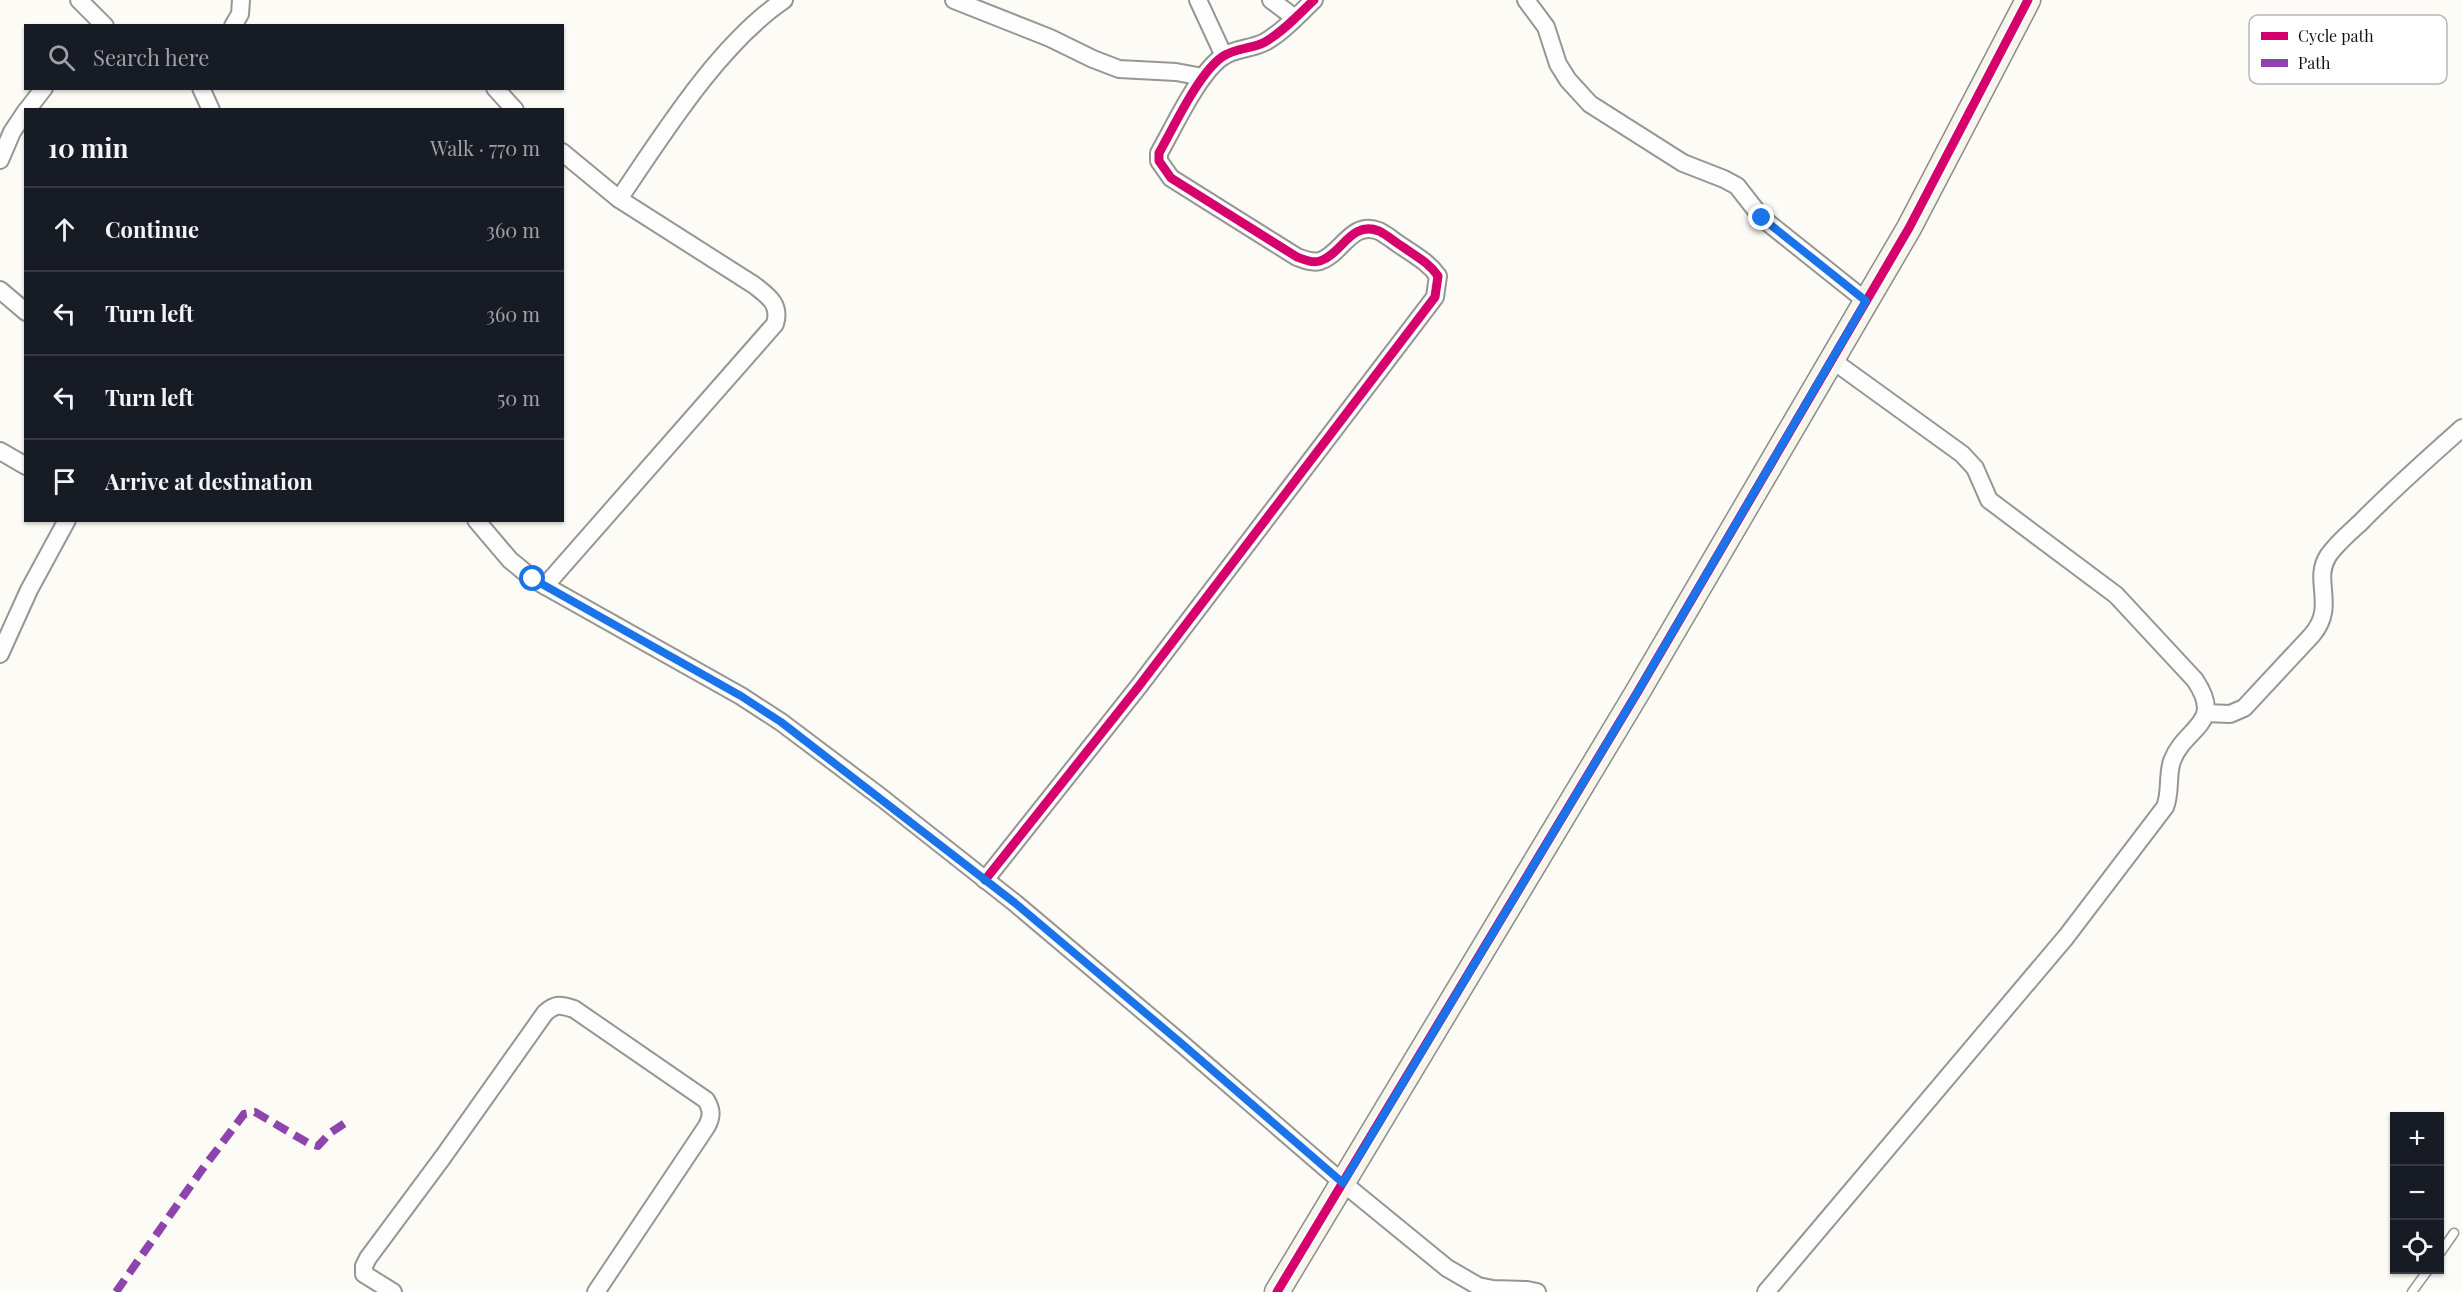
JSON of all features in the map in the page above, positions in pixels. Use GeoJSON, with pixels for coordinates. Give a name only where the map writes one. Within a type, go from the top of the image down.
{"type":"FeatureCollection","features":[{"type":"Feature","properties":{"kind":"street"},"geometry":{"type":"LineString","coordinates":[[79,0],[103,24]]}},
{"type":"Feature","properties":{"kind":"street"},"geometry":{"type":"LineString","coordinates":[[235,24],[240,14],[241,0]]}},
{"type":"Feature","properties":{"kind":"street"},"geometry":{"type":"LineString","coordinates":[[619,199],[685,105],[724,56],[768,11],[784,0]]}},
{"type":"Feature","properties":{"kind":"street"},"geometry":{"type":"LineString","coordinates":[[954,0],[1032,30],[1119,69],[1176,72],[1203,77]]}},
{"type":"Feature","properties":{"kind":"street"},"geometry":{"type":"LineString","coordinates":[[1198,0],[1224,56]]}},
{"type":"Feature","properties":{"kind":"street"},"geometry":{"type":"LineString","coordinates":[[1271,0],[1295,18]]}},
{"type":"Feature","properties":{"kind":"street"},"geometry":{"type":"LineString","coordinates":[[985,880],[1139,686],[1435,297],[1438,276],[1432,267],[1379,231],[1362,230],[1351,235],[1328,256],[1320,261],[1311,262],[1297,257],[1171,178],[1159,161],[1159,153],[1203,77],[1224,56],[1265,42],[1314,0]]}},
{"type":"Feature","properties":{"kind":"street"},"geometry":{"type":"LineString","coordinates":[[1526,0],[1546,27],[1558,64],[1568,80],[1590,104],[1683,163],[1737,186],[1762,218],[1866,301]]}},
{"type":"Feature","properties":{"kind":"street"},"geometry":{"type":"LineString","coordinates":[[1277,1292],[1637,693],[1909,228],[2028,0]]}},
{"type":"Feature","properties":{"kind":"street"},"geometry":{"type":"LineString","coordinates":[[28,108],[42,90]]}},
{"type":"Feature","properties":{"kind":"street"},"geometry":{"type":"LineString","coordinates":[[202,90],[210,108]]}},
{"type":"Feature","properties":{"kind":"street"},"geometry":{"type":"LineString","coordinates":[[497,90],[513,108]]}},
{"type":"Feature","properties":{"kind":"street"},"geometry":{"type":"LineString","coordinates":[[0,160],[12,132],[24,113]]}},
{"type":"Feature","properties":{"kind":"street"},"geometry":{"type":"LineString","coordinates":[[545,586],[775,324],[777,316],[776,306],[771,298],[754,285],[619,199],[564,154]]}},
{"type":"Feature","properties":{"kind":"street"},"geometry":{"type":"LineString","coordinates":[[0,290],[24,310]]}},
{"type":"Feature","properties":{"kind":"street"},"geometry":{"type":"LineString","coordinates":[[1767,1292],[2066,937],[2165,807],[2169,793],[2168,775],[2173,759],[2205,713],[2204,694],[2195,680],[2124,602],[1989,500],[1975,468],[1962,454],[1832,360]]}},
{"type":"Feature","properties":{"kind":"street"},"geometry":{"type":"LineString","coordinates":[[2205,713],[2230,714],[2244,708],[2312,635],[2324,615],[2323,573],[2327,558],[2387,495],[2462,428]]}},
{"type":"Feature","properties":{"kind":"street"},"geometry":{"type":"LineString","coordinates":[[0,451],[24,465]]}},
{"type":"Feature","properties":{"kind":"street"},"geometry":{"type":"LineString","coordinates":[[0,654],[29,590],[66,522]]}},
{"type":"Feature","properties":{"kind":"street"},"geometry":{"type":"LineString","coordinates":[[478,522],[510,560],[545,586],[694,669],[781,722],[985,880],[1181,1043],[1343,1183],[1462,1279],[1493,1289],[1537,1292]]}},
{"type":"Feature","properties":{"kind":"street"},"geometry":{"type":"LineString","coordinates":[[393,1292],[364,1274],[364,1266],[368,1258],[545,1013],[553,1005],[560,1004],[584,1015],[706,1100],[711,1108],[711,1118],[707,1126],[596,1292]]}},
{"type":"Feature","properties":{"kind":"lane"},"geometry":{"type":"LineString","coordinates":[[2444,1246],[2454,1233]]}},
{"type":"Feature","properties":{"kind":"lane"},"geometry":{"type":"LineString","coordinates":[[2412,1292],[2425,1274]]}},
{"type":"Feature","properties":{"kind":"marked path"},"geometry":{"type":"LineString","coordinates":[[116,1292],[244,1114],[255,1112],[308,1143],[318,1146],[330,1133],[345,1123]]}},
{"type":"Feature","properties":{"kind":"cycle path"},"geometry":{"type":"LineString","coordinates":[[985,880],[1139,686],[1435,297],[1438,276],[1434,271],[1422,260],[1379,231],[1361,230],[1347,239],[1328,257],[1317,262],[1306,260],[1297,257],[1171,178],[1159,161],[1159,153],[1179,116],[1195,88],[1213,65],[1227,54],[1272,38],[1314,0]]}},
{"type":"Feature","properties":{"kind":"cycle path"},"geometry":{"type":"LineString","coordinates":[[1277,1292],[1637,693],[1909,228],[2028,0]]}},
{"type":"Feature","properties":{"kind":"route"},"geometry":{"type":"LineString","coordinates":[[533,579],[560,596],[637,636],[741,696],[781,722],[1015,903],[1343,1183],[1506,914],[1866,301],[1762,218]]}}]}
